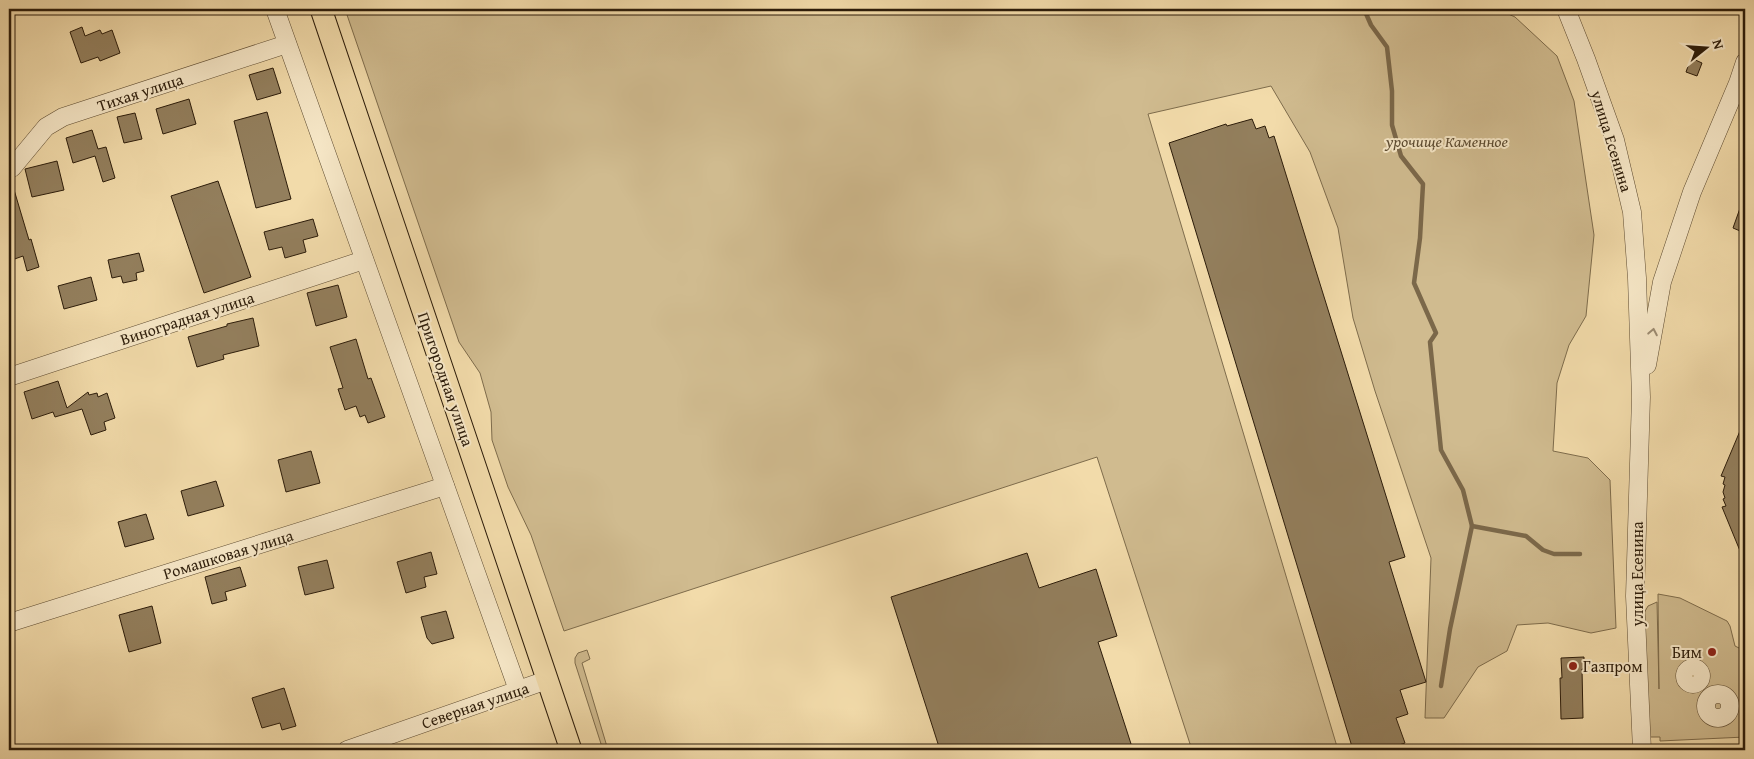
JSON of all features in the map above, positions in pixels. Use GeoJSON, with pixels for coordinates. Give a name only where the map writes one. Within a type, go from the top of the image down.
{"type":"FeatureCollection","features":[{"type":"Feature","properties":{"kind":"main road","name":"Пригородная улица"},"geometry":{"type":"LineString","coordinates":[[321,9],[571,750]]}},
{"type":"Feature","properties":{"kind":"street"},"geometry":{"type":"LineString","coordinates":[[275,9],[518,690]]}},
{"type":"Feature","properties":{"kind":"street","name":"улица Есенина"},"geometry":{"type":"LineString","coordinates":[[1566,9],[1615,140],[1632,212],[1637,278],[1641,397],[1635,596],[1642,750]]}},
{"type":"Feature","properties":{"kind":"street","name":"Тихая улица"},"geometry":{"type":"LineString","coordinates":[[12,168],[46,126],[63,117],[287,44]]}},
{"type":"Feature","properties":{"kind":"street","name":"улица Есенина"},"geometry":{"type":"LineString","coordinates":[[1641,397],[1662,282],[1692,192],[1745,62]]}},
{"type":"Feature","properties":{"kind":"street","name":"Виноградная улица"},"geometry":{"type":"LineString","coordinates":[[9,377],[364,260]]}},
{"type":"Feature","properties":{"kind":"street"},"geometry":{"type":"LineString","coordinates":[[1637,278],[1662,282]]}},
{"type":"Feature","properties":{"kind":"street","name":"Ромашковая улица"},"geometry":{"type":"LineString","coordinates":[[12,622],[445,486]]}},
{"type":"Feature","properties":{"kind":"street","name":"Северная улица"},"geometry":{"type":"LineString","coordinates":[[347,750],[547,680]]}},
{"type":"Feature","properties":{"kind":"green space","name":"урочище Каменное"},"geometry":{"type":"Polygon","coordinates":[[[345,9],[1497,9],[1515,17],[1557,56],[1574,101],[1594,235],[1586,316],[1569,345],[1557,383],[1553,451],[1588,458],[1610,480],[1616,628],[1591,633],[1548,623],[1517,625],[1507,651],[1478,667],[1444,718],[1425,718],[1431,558],[1375,391],[1353,318],[1338,228],[1310,152],[1271,86],[1148,114],[1338,750],[1192,750],[1097,457],[564,631],[531,535],[508,487],[492,440],[491,412],[480,373],[459,342],[345,9]]]}},
{"type":"Feature","properties":{"kind":"green space"},"geometry":{"type":"Polygon","coordinates":[[[1658,594],[1680,598],[1727,621],[1735,646],[1745,651],[1745,737],[1660,741],[1660,737],[1646,737],[1643,615],[1648,606],[1657,602],[1659,689],[1658,594]]]}},
{"type":"Feature","properties":{"kind":"green space"},"geometry":{"type":"Polygon","coordinates":[[[587,650],[590,659],[582,663],[608,750],[603,750],[575,663],[578,653],[587,650]]]}},
{"type":"Feature","properties":{"kind":"building"},"geometry":{"type":"Polygon","coordinates":[[[82,27],[85,36],[100,30],[102,34],[112,30],[120,53],[100,61],[98,57],[81,63],[70,32],[82,27]]]}},
{"type":"Feature","properties":{"kind":"building"},"geometry":{"type":"Polygon","coordinates":[[[1691,58],[1702,63],[1697,76],[1686,72],[1691,58]]]}},
{"type":"Feature","properties":{"kind":"building"},"geometry":{"type":"Polygon","coordinates":[[[273,68],[281,93],[257,100],[249,75],[273,68]]]}},
{"type":"Feature","properties":{"kind":"building"},"geometry":{"type":"Polygon","coordinates":[[[189,99],[196,124],[163,134],[156,109],[189,99]]]}},
{"type":"Feature","properties":{"kind":"building"},"geometry":{"type":"Polygon","coordinates":[[[267,112],[291,199],[256,208],[234,121],[267,112]]]}},
{"type":"Feature","properties":{"kind":"building"},"geometry":{"type":"Polygon","coordinates":[[[135,113],[142,139],[124,143],[117,117],[135,113]]]}},
{"type":"Feature","properties":{"kind":"building"},"geometry":{"type":"Polygon","coordinates":[[[1252,119],[1256,129],[1265,126],[1269,138],[1274,136],[1405,557],[1389,562],[1426,682],[1400,690],[1408,714],[1396,718],[1405,743],[1383,750],[1353,750],[1169,143],[1226,124],[1227,126],[1252,119]]]}},
{"type":"Feature","properties":{"kind":"building"},"geometry":{"type":"Polygon","coordinates":[[[92,130],[98,149],[106,147],[115,178],[103,182],[95,156],[73,163],[66,138],[92,130]]]}},
{"type":"Feature","properties":{"kind":"building"},"geometry":{"type":"Polygon","coordinates":[[[57,161],[64,190],[32,197],[25,169],[57,161]]]}},
{"type":"Feature","properties":{"kind":"building"},"geometry":{"type":"Polygon","coordinates":[[[218,181],[251,277],[204,293],[171,196],[218,181]]]}},
{"type":"Feature","properties":{"kind":"building"},"geometry":{"type":"Polygon","coordinates":[[[9,183],[12,183],[39,267],[27,271],[23,256],[9,261],[9,183]]]}},
{"type":"Feature","properties":{"kind":"building"},"geometry":{"type":"Polygon","coordinates":[[[1745,197],[1745,233],[1733,228],[1745,197]]]}},
{"type":"Feature","properties":{"kind":"building"},"geometry":{"type":"Polygon","coordinates":[[[313,219],[318,236],[303,240],[306,252],[285,258],[282,247],[269,250],[264,232],[313,219]]]}},
{"type":"Feature","properties":{"kind":"building"},"geometry":{"type":"Polygon","coordinates":[[[139,253],[144,271],[136,273],[137,280],[123,283],[121,276],[112,278],[108,260],[139,253]]]}},
{"type":"Feature","properties":{"kind":"building"},"geometry":{"type":"Polygon","coordinates":[[[91,277],[97,300],[64,309],[58,286],[91,277]]]}},
{"type":"Feature","properties":{"kind":"building"},"geometry":{"type":"Polygon","coordinates":[[[338,285],[347,317],[316,326],[307,293],[338,285]]]}},
{"type":"Feature","properties":{"kind":"building"},"geometry":{"type":"Polygon","coordinates":[[[253,318],[259,346],[223,355],[224,359],[197,367],[188,337],[227,326],[227,324],[253,318]]]}},
{"type":"Feature","properties":{"kind":"building"},"geometry":{"type":"Polygon","coordinates":[[[356,339],[368,379],[371,378],[385,417],[368,423],[365,415],[360,417],[356,406],[345,410],[338,389],[343,388],[330,347],[356,339]]]}},
{"type":"Feature","properties":{"kind":"building"},"geometry":{"type":"Polygon","coordinates":[[[58,381],[67,408],[88,392],[89,395],[97,393],[98,397],[107,393],[115,418],[104,422],[106,430],[91,435],[82,409],[55,417],[53,412],[32,419],[24,392],[58,381]]]}},
{"type":"Feature","properties":{"kind":"building"},"geometry":{"type":"Polygon","coordinates":[[[1745,419],[1745,563],[1722,507],[1726,506],[1723,499],[1725,498],[1723,492],[1725,485],[1723,484],[1725,477],[1721,476],[1745,419]]]}},
{"type":"Feature","properties":{"kind":"building"},"geometry":{"type":"Polygon","coordinates":[[[311,451],[320,483],[286,492],[278,460],[311,451]]]}},
{"type":"Feature","properties":{"kind":"building"},"geometry":{"type":"Polygon","coordinates":[[[216,481],[224,506],[188,516],[181,491],[216,481]]]}},
{"type":"Feature","properties":{"kind":"building"},"geometry":{"type":"Polygon","coordinates":[[[146,514],[154,539],[125,547],[118,522],[146,514]]]}},
{"type":"Feature","properties":{"kind":"building"},"geometry":{"type":"Polygon","coordinates":[[[431,552],[437,574],[424,577],[426,587],[406,593],[397,562],[431,552]]]}},
{"type":"Feature","properties":{"kind":"building"},"geometry":{"type":"Polygon","coordinates":[[[1027,553],[1039,588],[1096,569],[1117,636],[1098,642],[1133,750],[940,750],[891,597],[1027,553]]]}},
{"type":"Feature","properties":{"kind":"building"},"geometry":{"type":"Polygon","coordinates":[[[327,560],[334,588],[305,595],[298,567],[327,560]]]}},
{"type":"Feature","properties":{"kind":"building"},"geometry":{"type":"Polygon","coordinates":[[[240,567],[246,586],[225,592],[227,600],[212,604],[205,577],[240,567]]]}},
{"type":"Feature","properties":{"kind":"building"},"geometry":{"type":"Polygon","coordinates":[[[152,606],[161,643],[129,652],[119,615],[152,606]]]}},
{"type":"Feature","properties":{"kind":"building"},"geometry":{"type":"Polygon","coordinates":[[[446,611],[454,638],[432,644],[427,638],[421,617],[446,611]]]}},
{"type":"Feature","properties":{"kind":"building"},"geometry":{"type":"Polygon","coordinates":[[[1584,657],[1584,669],[1582,669],[1583,718],[1561,719],[1561,658],[1584,657]]]}},
{"type":"Feature","properties":{"kind":"building"},"geometry":{"type":"Polygon","coordinates":[[[284,688],[296,726],[282,730],[280,723],[262,728],[252,698],[284,688]]]}},
{"type":"Feature","properties":{"kind":"waterway"},"geometry":{"type":"LineString","coordinates":[[1364,9],[1371,25],[1387,47],[1392,91],[1392,125],[1401,156],[1423,184],[1420,238],[1414,283],[1436,333],[1430,342],[1441,450],[1463,490],[1472,526],[1450,629],[1441,686]]}},
{"type":"Feature","properties":{"kind":"waterway"},"geometry":{"type":"LineString","coordinates":[[1472,526],[1526,536],[1543,550],[1554,554],[1580,554]]}},
{"type":"Feature","properties":{"kind":"place","name":"Бим"},"geometry":{"type":"Point","coordinates":[1712,652]}},
{"type":"Feature","properties":{"kind":"place","name":"Газпром"},"geometry":{"type":"Point","coordinates":[1573,666]}}]}
